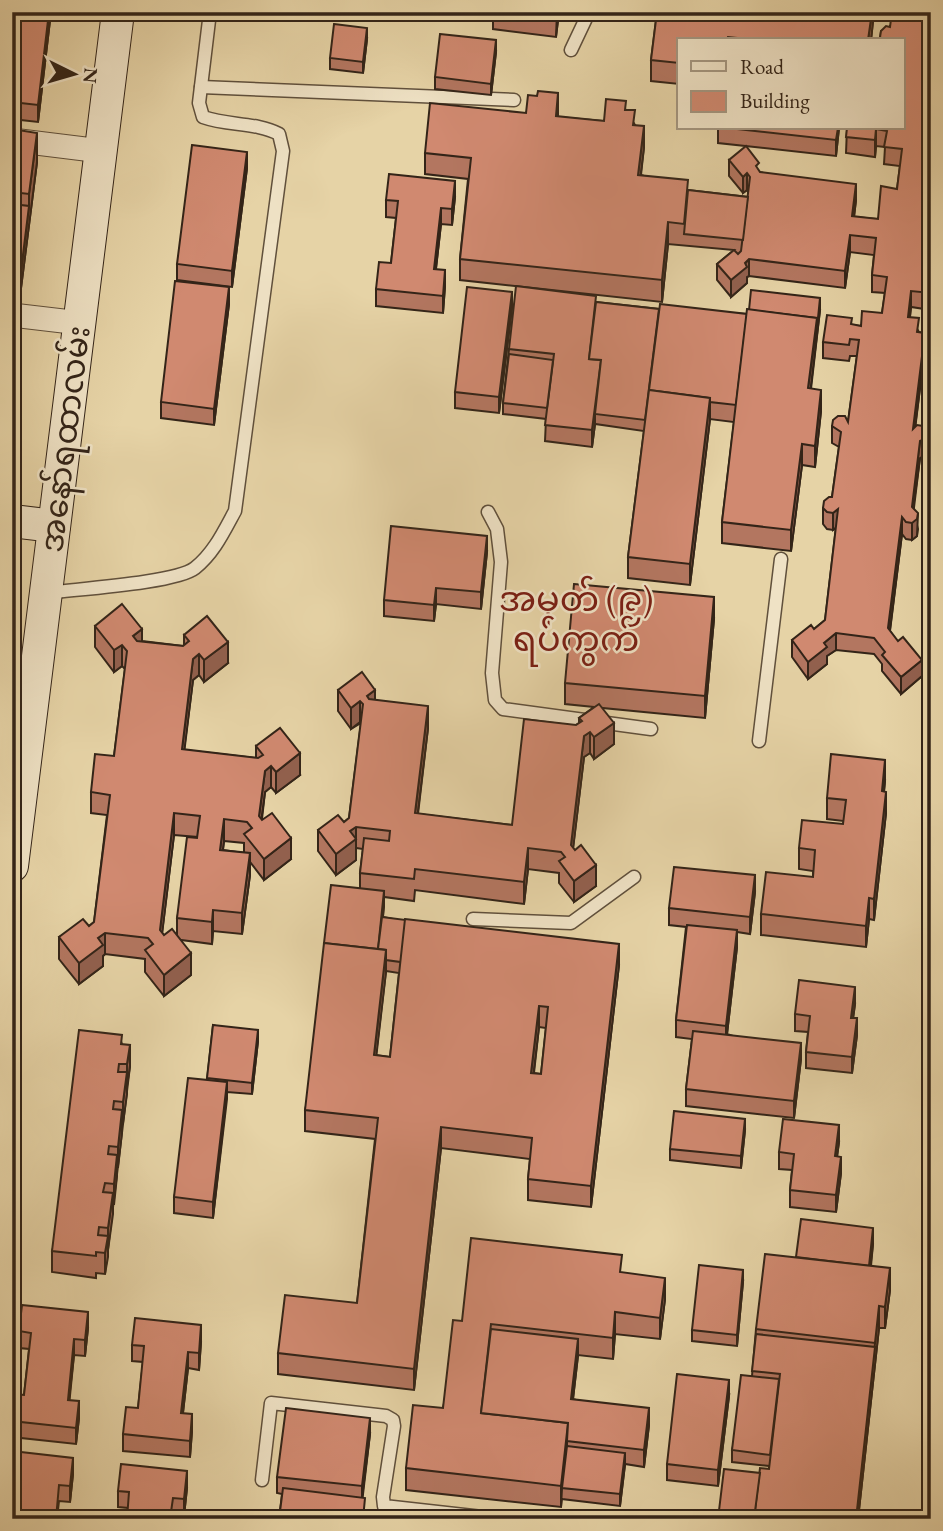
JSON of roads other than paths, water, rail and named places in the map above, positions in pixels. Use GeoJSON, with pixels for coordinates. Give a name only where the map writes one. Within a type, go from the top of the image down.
{"type":"FeatureCollection","features":[{"type":"Feature","properties":{"kind":"main road","name":"အနော်ရထာလမ်း"},"geometry":{"type":"LineString","coordinates":[[12,866],[20,739],[46,593],[118,12]]}},
{"type":"Feature","properties":{"kind":"main road"},"geometry":{"type":"LineString","coordinates":[[12,521],[54,526]]}},
{"type":"Feature","properties":{"kind":"street"},"geometry":{"type":"LineString","coordinates":[[12,140],[101,151]]}},
{"type":"Feature","properties":{"kind":"street"},"geometry":{"type":"LineString","coordinates":[[12,315],[80,323]]}},
{"type":"Feature","properties":{"kind":"lane"},"geometry":{"type":"LineString","coordinates":[[46,593],[163,579],[194,569],[217,546],[235,511],[283,151],[279,134],[269,128],[217,122],[203,117],[199,103],[210,12]]}},
{"type":"Feature","properties":{"kind":"lane"},"geometry":{"type":"LineString","coordinates":[[571,50],[589,12]]}},
{"type":"Feature","properties":{"kind":"lane"},"geometry":{"type":"LineString","coordinates":[[201,87],[514,100]]}},
{"type":"Feature","properties":{"kind":"lane"},"geometry":{"type":"LineString","coordinates":[[488,512],[497,529],[501,562],[492,673],[495,701],[503,709],[651,729]]}},
{"type":"Feature","properties":{"kind":"lane"},"geometry":{"type":"LineString","coordinates":[[759,741],[781,559]]}},
{"type":"Feature","properties":{"kind":"lane"},"geometry":{"type":"LineString","coordinates":[[473,919],[571,923],[634,877]]}},
{"type":"Feature","properties":{"kind":"lane"},"geometry":{"type":"LineString","coordinates":[[262,1480],[271,1403],[386,1416],[393,1420],[394,1426],[383,1497],[384,1506],[500,1519]]}},
{"type":"Feature","properties":{"kind":"district","name":"အမှတ် (၉) ရပ်ကွက်"},"geometry":{"type":"Point","coordinates":[576,619]}}]}
